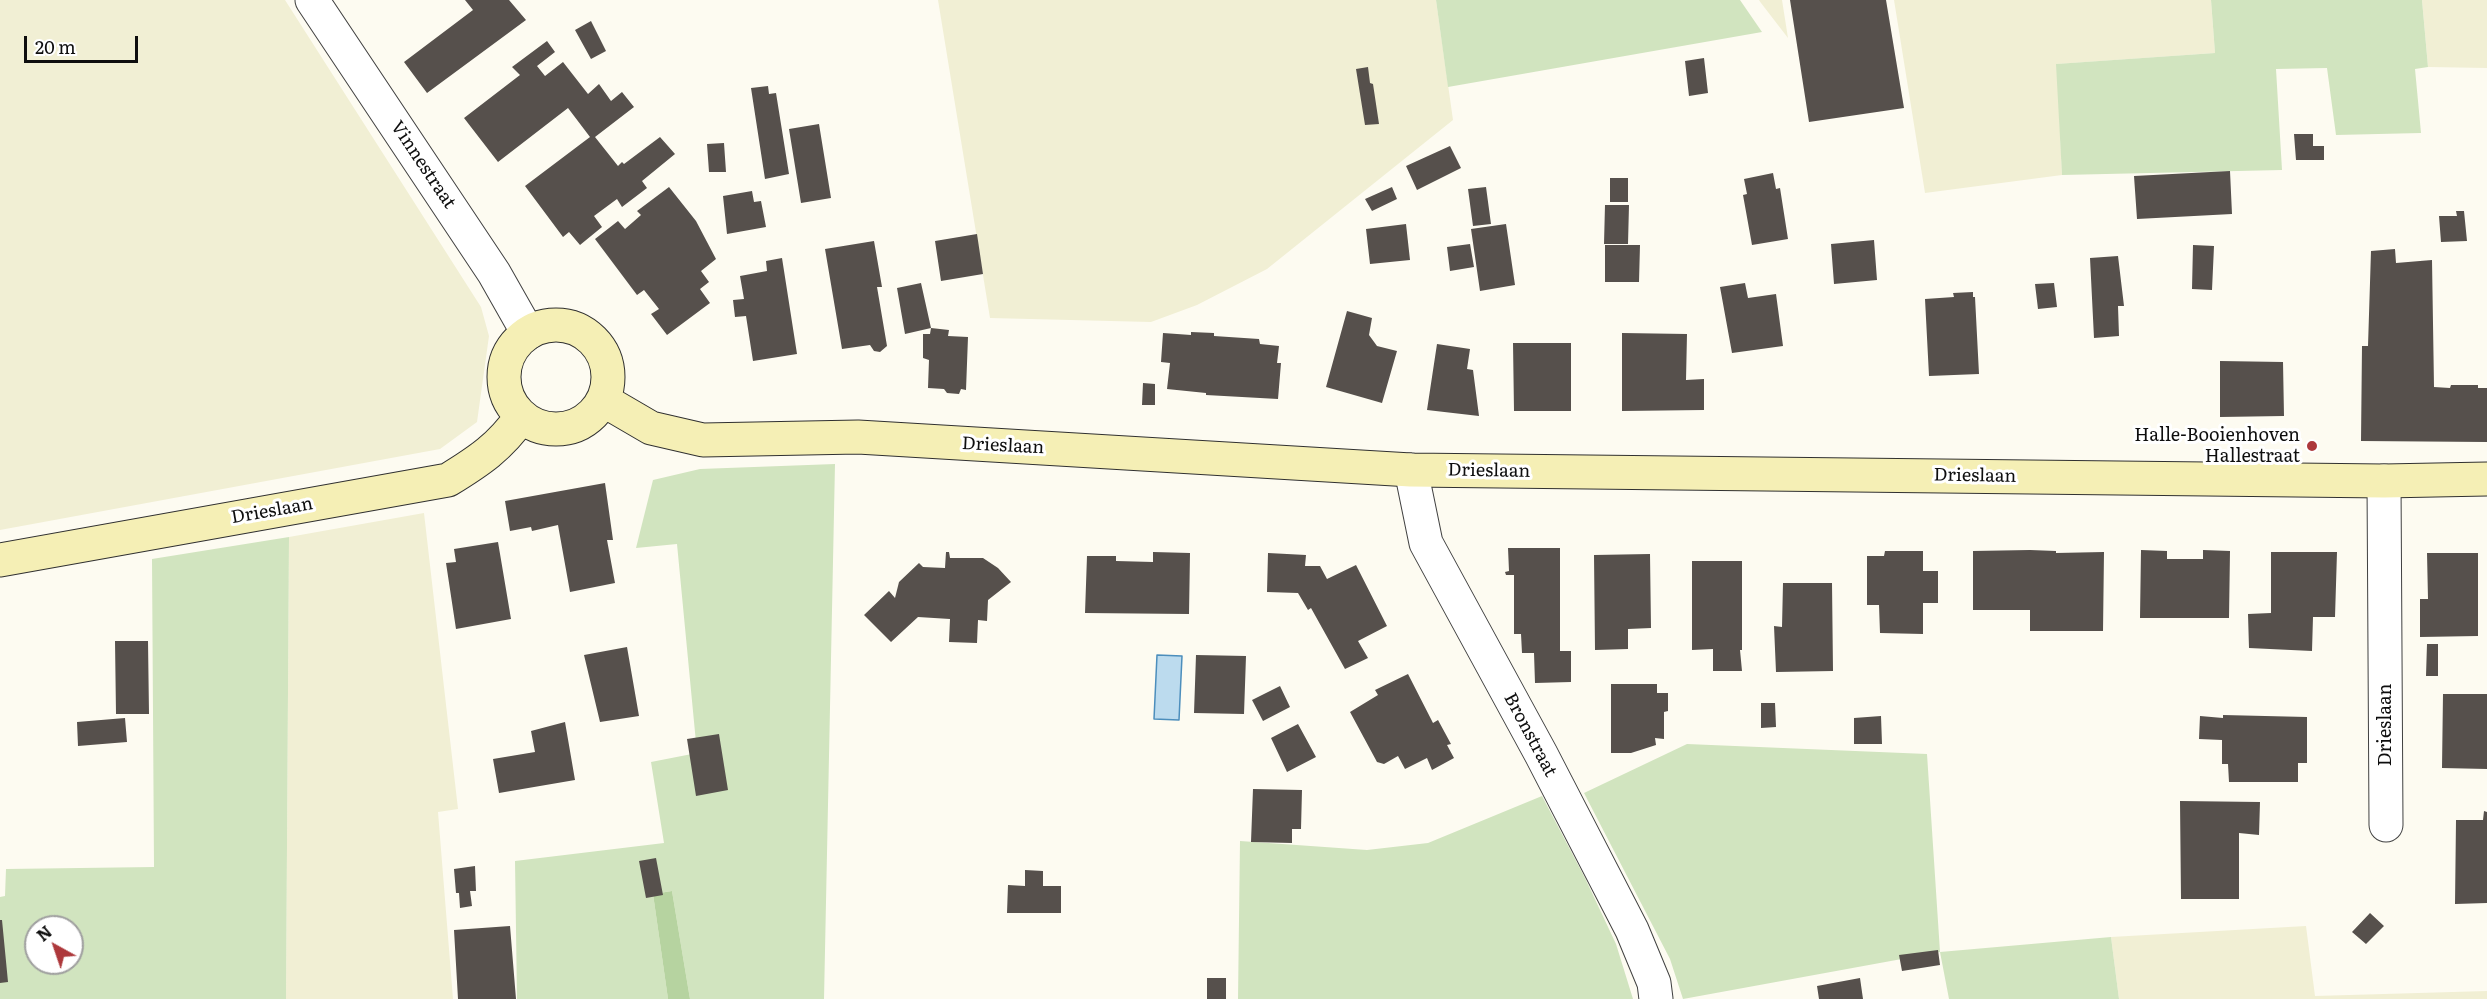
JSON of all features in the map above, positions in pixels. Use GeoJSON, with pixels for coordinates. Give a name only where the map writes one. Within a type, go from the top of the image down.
{"type":"FeatureCollection","features":[{"type":"Feature","properties":{"kind":"street","name":"Vinnestraat"},"geometry":{"type":"LineString","coordinates":[[312,0],[494,273],[528,333]]}},
{"type":"Feature","properties":{"kind":"street"},"geometry":{"type":"LineString","coordinates":[[541,327],[567,327],[591,339],[606,361],[607,388],[603,400],[595,412],[585,420],[566,428],[545,428],[532,424],[521,417],[505,389],[504,373],[508,358],[516,344],[528,333],[541,327]]}},
{"type":"Feature","properties":{"kind":"street","name":"Drieslaan"},"geometry":{"type":"LineString","coordinates":[[603,400],[651,428],[703,441],[858,437],[1411,470],[2385,481],[2487,479]]}},
{"type":"Feature","properties":{"kind":"street","name":"Drieslaan"},"geometry":{"type":"LineString","coordinates":[[0,560],[448,480],[482,460],[506,438],[521,417]]}},
{"type":"Feature","properties":{"kind":"street","name":"Bronstraat"},"geometry":{"type":"LineString","coordinates":[[1411,470],[1426,543],[1541,754],[1632,930],[1654,983],[1656,999]]}},
{"type":"Feature","properties":{"kind":"street","name":"Drieslaan"},"geometry":{"type":"LineString","coordinates":[[2385,481],[2386,825]]}},
{"type":"Feature","properties":{"kind":"shaded area"},"geometry":{"type":"Polygon","coordinates":[[[0,0],[285,0],[481,307],[489,336],[477,422],[440,449],[0,530],[0,0]]]}},
{"type":"Feature","properties":{"kind":"shaded area"},"geometry":{"type":"Polygon","coordinates":[[[938,0],[1436,0],[1453,120],[1267,269],[1197,305],[1151,322],[990,318],[938,0]]]}},
{"type":"Feature","properties":{"kind":"shaded area"},"geometry":{"type":"Polygon","coordinates":[[[1759,0],[1782,0],[1788,38],[1761,3],[1759,0]]]}},
{"type":"Feature","properties":{"kind":"shaded area"},"geometry":{"type":"Polygon","coordinates":[[[1894,0],[2211,0],[2215,53],[2057,64],[2062,175],[1925,193],[1894,0]]]}},
{"type":"Feature","properties":{"kind":"shaded area"},"geometry":{"type":"Polygon","coordinates":[[[2422,0],[2487,0],[2487,68],[2428,67],[2422,0]]]}},
{"type":"Feature","properties":{"kind":"shaded area"},"geometry":{"type":"Polygon","coordinates":[[[424,513],[458,809],[438,812],[453,999],[286,999],[289,537],[424,513]]]}},
{"type":"Feature","properties":{"kind":"shaded area"},"geometry":{"type":"Polygon","coordinates":[[[2306,926],[2315,996],[2487,991],[2487,999],[2119,999],[2111,937],[2306,926]]]}},
{"type":"Feature","properties":{"kind":"green space"},"geometry":{"type":"Polygon","coordinates":[[[1436,0],[1740,0],[1762,32],[1448,87],[1436,0]]]}},
{"type":"Feature","properties":{"kind":"green space"},"geometry":{"type":"Polygon","coordinates":[[[2211,0],[2422,0],[2428,67],[2415,69],[2421,133],[2336,135],[2327,68],[2276,69],[2282,170],[2062,175],[2056,64],[2215,53],[2211,0]]]}},
{"type":"Feature","properties":{"kind":"green space"},"geometry":{"type":"Polygon","coordinates":[[[835,464],[824,999],[690,999],[672,891],[653,894],[668,999],[517,999],[515,861],[664,843],[651,762],[697,753],[677,544],[636,548],[653,480],[700,469],[835,464]]]}},
{"type":"Feature","properties":{"kind":"green space"},"geometry":{"type":"Polygon","coordinates":[[[289,537],[286,999],[0,999],[0,897],[5,896],[6,869],[154,867],[152,559],[289,537]]]}},
{"type":"Feature","properties":{"kind":"green space"},"geometry":{"type":"Polygon","coordinates":[[[1687,744],[1927,754],[1940,952],[1683,999],[1670,959],[1584,793],[1687,744]]]}},
{"type":"Feature","properties":{"kind":"green space"},"geometry":{"type":"Polygon","coordinates":[[[1542,796],[1616,944],[1633,999],[1238,999],[1240,841],[1367,850],[1428,843],[1542,796]]]}},
{"type":"Feature","properties":{"kind":"green space"},"geometry":{"type":"Polygon","coordinates":[[[672,891],[690,999],[668,999],[653,894],[672,891]]]}},
{"type":"Feature","properties":{"kind":"green space"},"geometry":{"type":"Polygon","coordinates":[[[2111,937],[2119,999],[1949,999],[1940,952],[2111,937]]]}},
{"type":"Feature","properties":{"kind":"water"},"geometry":{"type":"Polygon","coordinates":[[[1157,655],[1182,656],[1179,720],[1154,719],[1157,655]]]}},
{"type":"Feature","properties":{"kind":"building"},"geometry":{"type":"Polygon","coordinates":[[[465,0],[509,0],[526,20],[427,93],[404,62],[473,10],[465,0]]]}},
{"type":"Feature","properties":{"kind":"building"},"geometry":{"type":"Polygon","coordinates":[[[1790,0],[1886,0],[1904,108],[1809,122],[1790,0]]]}},
{"type":"Feature","properties":{"kind":"building"},"geometry":{"type":"Polygon","coordinates":[[[591,21],[606,51],[591,59],[575,30],[591,21]]]}},
{"type":"Feature","properties":{"kind":"building"},"geometry":{"type":"Polygon","coordinates":[[[547,41],[555,52],[537,66],[545,76],[563,62],[588,94],[599,84],[611,101],[622,92],[634,107],[595,137],[618,166],[660,137],[675,154],[642,181],[647,188],[622,207],[617,199],[594,216],[602,227],[580,245],[569,232],[563,237],[525,186],[590,137],[568,108],[498,162],[464,118],[520,75],[512,67],[547,41]]]}},
{"type":"Feature","properties":{"kind":"building"},"geometry":{"type":"Polygon","coordinates":[[[1704,58],[1708,93],[1689,96],[1685,61],[1704,58]]]}},
{"type":"Feature","properties":{"kind":"building"},"geometry":{"type":"Polygon","coordinates":[[[1368,67],[1379,124],[1365,125],[1356,69],[1368,67]]]}},
{"type":"Feature","properties":{"kind":"building"},"geometry":{"type":"Polygon","coordinates":[[[768,86],[769,94],[776,93],[789,174],[765,179],[751,88],[768,86]]]}},
{"type":"Feature","properties":{"kind":"building"},"geometry":{"type":"Polygon","coordinates":[[[819,124],[831,198],[801,203],[789,129],[819,124]]]}},
{"type":"Feature","properties":{"kind":"building"},"geometry":{"type":"Polygon","coordinates":[[[2294,134],[2313,134],[2313,146],[2324,146],[2324,160],[2296,160],[2294,134]]]}},
{"type":"Feature","properties":{"kind":"building"},"geometry":{"type":"Polygon","coordinates":[[[724,143],[726,172],[709,172],[707,144],[724,143]]]}},
{"type":"Feature","properties":{"kind":"building"},"geometry":{"type":"Polygon","coordinates":[[[1450,146],[1461,168],[1417,190],[1406,166],[1450,146]]]}},
{"type":"Feature","properties":{"kind":"building"},"geometry":{"type":"Polygon","coordinates":[[[2230,171],[2232,214],[2137,219],[2134,176],[2230,171]]]}},
{"type":"Feature","properties":{"kind":"building"},"geometry":{"type":"Polygon","coordinates":[[[1773,173],[1776,189],[1780,188],[1788,239],[1752,245],[1743,195],[1747,194],[1744,179],[1773,173]]]}},
{"type":"Feature","properties":{"kind":"building"},"geometry":{"type":"Polygon","coordinates":[[[1610,178],[1628,178],[1628,202],[1610,202],[1610,178]]]}},
{"type":"Feature","properties":{"kind":"building"},"geometry":{"type":"Polygon","coordinates":[[[669,187],[696,221],[716,259],[701,271],[709,282],[700,289],[710,303],[667,335],[651,314],[659,309],[644,290],[637,295],[595,239],[618,221],[625,229],[641,215],[637,211],[669,187]]]}},
{"type":"Feature","properties":{"kind":"building"},"geometry":{"type":"Polygon","coordinates":[[[1392,187],[1397,199],[1372,211],[1365,199],[1392,187]]]}},
{"type":"Feature","properties":{"kind":"building"},"geometry":{"type":"Polygon","coordinates":[[[1486,187],[1491,224],[1473,226],[1468,189],[1486,187]]]}},
{"type":"Feature","properties":{"kind":"building"},"geometry":{"type":"Polygon","coordinates":[[[752,191],[754,202],[761,201],[766,227],[727,234],[723,196],[752,191]]]}},
{"type":"Feature","properties":{"kind":"building"},"geometry":{"type":"Polygon","coordinates":[[[1605,205],[1629,205],[1628,244],[1604,244],[1605,205]]]}},
{"type":"Feature","properties":{"kind":"building"},"geometry":{"type":"Polygon","coordinates":[[[2456,211],[2464,211],[2467,241],[2441,242],[2439,216],[2457,216],[2456,211]]]}},
{"type":"Feature","properties":{"kind":"building"},"geometry":{"type":"Polygon","coordinates":[[[1406,224],[1410,260],[1370,264],[1366,229],[1406,224]]]}},
{"type":"Feature","properties":{"kind":"building"},"geometry":{"type":"Polygon","coordinates":[[[1506,224],[1515,285],[1480,291],[1471,229],[1506,224]]]}},
{"type":"Feature","properties":{"kind":"building"},"geometry":{"type":"Polygon","coordinates":[[[977,234],[983,274],[941,281],[935,241],[977,234]]]}},
{"type":"Feature","properties":{"kind":"building"},"geometry":{"type":"Polygon","coordinates":[[[1874,240],[1877,280],[1834,284],[1831,244],[1874,240]]]}},
{"type":"Feature","properties":{"kind":"building"},"geometry":{"type":"Polygon","coordinates":[[[874,241],[882,287],[877,287],[887,346],[880,352],[874,351],[870,345],[842,349],[825,249],[874,241]]]}},
{"type":"Feature","properties":{"kind":"building"},"geometry":{"type":"Polygon","coordinates":[[[1470,244],[1474,267],[1450,271],[1447,247],[1470,244]]]}},
{"type":"Feature","properties":{"kind":"building"},"geometry":{"type":"Polygon","coordinates":[[[1605,245],[1640,245],[1639,282],[1605,282],[1605,245]]]}},
{"type":"Feature","properties":{"kind":"building"},"geometry":{"type":"Polygon","coordinates":[[[2193,245],[2214,246],[2212,290],[2192,289],[2193,245]]]}},
{"type":"Feature","properties":{"kind":"building"},"geometry":{"type":"Polygon","coordinates":[[[2395,249],[2396,263],[2432,260],[2434,387],[2478,385],[2478,388],[2487,388],[2487,442],[2361,441],[2362,346],[2368,346],[2371,251],[2395,249]]]}},
{"type":"Feature","properties":{"kind":"building"},"geometry":{"type":"Polygon","coordinates":[[[2118,256],[2124,306],[2118,306],[2119,336],[2094,338],[2090,258],[2118,256]]]}},
{"type":"Feature","properties":{"kind":"building"},"geometry":{"type":"Polygon","coordinates":[[[782,258],[797,354],[753,361],[746,316],[735,317],[733,300],[744,299],[740,276],[767,271],[766,261],[782,258]]]}},
{"type":"Feature","properties":{"kind":"building"},"geometry":{"type":"Polygon","coordinates":[[[921,283],[931,328],[905,334],[897,288],[921,283]]]}},
{"type":"Feature","properties":{"kind":"building"},"geometry":{"type":"Polygon","coordinates":[[[1745,283],[1748,298],[1776,294],[1783,346],[1732,353],[1720,287],[1745,283]]]}},
{"type":"Feature","properties":{"kind":"building"},"geometry":{"type":"Polygon","coordinates":[[[2054,283],[2057,307],[2038,309],[2035,284],[2054,283]]]}},
{"type":"Feature","properties":{"kind":"building"},"geometry":{"type":"Polygon","coordinates":[[[1973,292],[1979,374],[1929,376],[1925,299],[1954,297],[1953,293],[1973,292]]]}},
{"type":"Feature","properties":{"kind":"building"},"geometry":{"type":"Polygon","coordinates":[[[1347,311],[1372,318],[1369,335],[1377,346],[1397,351],[1382,403],[1326,387],[1347,311]]]}},
{"type":"Feature","properties":{"kind":"building"},"geometry":{"type":"Polygon","coordinates":[[[931,328],[949,330],[948,336],[968,337],[966,390],[961,389],[959,394],[947,393],[944,389],[928,388],[929,360],[923,358],[923,334],[930,334],[931,328]]]}},
{"type":"Feature","properties":{"kind":"building"},"geometry":{"type":"Polygon","coordinates":[[[1191,332],[1259,339],[1260,344],[1279,346],[1277,363],[1281,363],[1278,399],[1206,395],[1206,393],[1167,389],[1170,363],[1161,362],[1163,333],[1191,335],[1191,332]]]}},
{"type":"Feature","properties":{"kind":"building"},"geometry":{"type":"Polygon","coordinates":[[[1622,333],[1687,334],[1686,380],[1704,379],[1704,410],[1622,411],[1622,333]]]}},
{"type":"Feature","properties":{"kind":"building"},"geometry":{"type":"Polygon","coordinates":[[[1513,343],[1571,343],[1571,411],[1514,411],[1513,343]]]}},
{"type":"Feature","properties":{"kind":"building"},"geometry":{"type":"Polygon","coordinates":[[[1437,344],[1470,349],[1467,369],[1473,370],[1479,416],[1427,410],[1437,344]]]}},
{"type":"Feature","properties":{"kind":"building"},"geometry":{"type":"Polygon","coordinates":[[[2220,361],[2283,362],[2284,416],[2220,417],[2220,361]]]}},
{"type":"Feature","properties":{"kind":"building"},"geometry":{"type":"Polygon","coordinates":[[[1143,383],[1155,384],[1155,405],[1142,405],[1143,383]]]}},
{"type":"Feature","properties":{"kind":"building"},"geometry":{"type":"Polygon","coordinates":[[[605,483],[613,540],[607,540],[615,583],[570,592],[558,525],[532,531],[531,527],[510,531],[505,501],[605,483]]]}},
{"type":"Feature","properties":{"kind":"building"},"geometry":{"type":"Polygon","coordinates":[[[498,542],[511,619],[456,629],[446,563],[456,562],[454,549],[498,542]]]}},
{"type":"Feature","properties":{"kind":"building"},"geometry":{"type":"Polygon","coordinates":[[[1508,548],[1560,548],[1560,651],[1571,651],[1571,682],[1535,683],[1534,653],[1522,653],[1521,634],[1514,634],[1514,575],[1506,575],[1505,572],[1509,571],[1508,548]]]}},
{"type":"Feature","properties":{"kind":"building"},"geometry":{"type":"Polygon","coordinates":[[[2141,550],[2167,551],[2167,559],[2203,559],[2203,550],[2230,551],[2229,618],[2140,618],[2141,550]]]}},
{"type":"Feature","properties":{"kind":"building"},"geometry":{"type":"Polygon","coordinates":[[[1885,551],[1923,551],[1923,571],[1938,571],[1938,603],[1923,603],[1923,634],[1880,633],[1879,605],[1867,605],[1867,556],[1884,556],[1885,551]]]}},
{"type":"Feature","properties":{"kind":"building"},"geometry":{"type":"Polygon","coordinates":[[[1973,551],[2056,551],[2056,553],[2104,552],[2103,631],[2030,631],[2030,610],[1973,610],[1973,551]]]}},
{"type":"Feature","properties":{"kind":"building"},"geometry":{"type":"Polygon","coordinates":[[[946,552],[949,552],[950,558],[983,558],[998,568],[1011,582],[988,600],[987,621],[978,620],[977,643],[949,642],[950,619],[918,617],[891,642],[864,615],[889,591],[895,598],[899,582],[919,563],[923,567],[945,568],[946,552]]]}},
{"type":"Feature","properties":{"kind":"building"},"geometry":{"type":"Polygon","coordinates":[[[1153,552],[1190,553],[1189,614],[1085,613],[1087,556],[1116,556],[1116,561],[1153,562],[1153,552]]]}},
{"type":"Feature","properties":{"kind":"building"},"geometry":{"type":"Polygon","coordinates":[[[2271,552],[2337,552],[2335,617],[2313,617],[2312,651],[2249,648],[2248,614],[2271,613],[2271,552]]]}},
{"type":"Feature","properties":{"kind":"building"},"geometry":{"type":"Polygon","coordinates":[[[1268,553],[1306,555],[1305,566],[1320,566],[1327,579],[1356,565],[1387,626],[1358,641],[1368,658],[1345,669],[1311,608],[1308,610],[1298,593],[1267,592],[1268,553]]]}},
{"type":"Feature","properties":{"kind":"building"},"geometry":{"type":"Polygon","coordinates":[[[2427,553],[2478,553],[2478,636],[2420,637],[2420,599],[2428,599],[2427,553]]]}},
{"type":"Feature","properties":{"kind":"building"},"geometry":{"type":"Polygon","coordinates":[[[1650,554],[1651,628],[1628,629],[1628,649],[1595,650],[1594,555],[1650,554]]]}},
{"type":"Feature","properties":{"kind":"building"},"geometry":{"type":"Polygon","coordinates":[[[1692,561],[1742,561],[1742,650],[1740,650],[1742,671],[1713,671],[1713,649],[1692,650],[1692,561]]]}},
{"type":"Feature","properties":{"kind":"building"},"geometry":{"type":"Polygon","coordinates":[[[1783,583],[1832,583],[1833,671],[1776,672],[1774,626],[1782,627],[1783,583]]]}},
{"type":"Feature","properties":{"kind":"building"},"geometry":{"type":"Polygon","coordinates":[[[115,641],[148,641],[149,714],[116,714],[115,641]]]}},
{"type":"Feature","properties":{"kind":"building"},"geometry":{"type":"Polygon","coordinates":[[[2427,644],[2438,644],[2438,676],[2426,676],[2427,644]]]}},
{"type":"Feature","properties":{"kind":"building"},"geometry":{"type":"Polygon","coordinates":[[[627,647],[639,716],[600,722],[584,655],[627,647]]]}},
{"type":"Feature","properties":{"kind":"building"},"geometry":{"type":"Polygon","coordinates":[[[1196,655],[1246,656],[1244,714],[1194,713],[1196,655]]]}},
{"type":"Feature","properties":{"kind":"building"},"geometry":{"type":"Polygon","coordinates":[[[1408,674],[1433,723],[1438,720],[1451,744],[1447,745],[1454,758],[1432,770],[1427,758],[1405,769],[1398,756],[1384,764],[1377,762],[1350,712],[1378,695],[1375,690],[1408,674]]]}},
{"type":"Feature","properties":{"kind":"building"},"geometry":{"type":"Polygon","coordinates":[[[1611,684],[1657,684],[1657,693],[1668,693],[1668,711],[1664,712],[1664,739],[1655,738],[1656,745],[1631,753],[1611,753],[1611,684]]]}},
{"type":"Feature","properties":{"kind":"building"},"geometry":{"type":"Polygon","coordinates":[[[1280,686],[1290,707],[1263,721],[1252,700],[1280,686]]]}},
{"type":"Feature","properties":{"kind":"building"},"geometry":{"type":"Polygon","coordinates":[[[2443,694],[2487,694],[2487,769],[2442,768],[2443,694]]]}},
{"type":"Feature","properties":{"kind":"building"},"geometry":{"type":"Polygon","coordinates":[[[1761,703],[1775,703],[1776,727],[1761,728],[1761,703]]]}},
{"type":"Feature","properties":{"kind":"building"},"geometry":{"type":"Polygon","coordinates":[[[2223,715],[2307,717],[2307,763],[2298,763],[2298,782],[2229,782],[2228,764],[2222,764],[2222,740],[2199,739],[2200,716],[2223,718],[2223,715]]]}},
{"type":"Feature","properties":{"kind":"building"},"geometry":{"type":"Polygon","coordinates":[[[1881,716],[1882,744],[1854,744],[1854,718],[1881,716]]]}},
{"type":"Feature","properties":{"kind":"building"},"geometry":{"type":"Polygon","coordinates":[[[125,718],[127,742],[78,746],[77,722],[125,718]]]}},
{"type":"Feature","properties":{"kind":"building"},"geometry":{"type":"Polygon","coordinates":[[[565,722],[575,780],[499,793],[493,759],[535,752],[531,731],[565,722]]]}},
{"type":"Feature","properties":{"kind":"building"},"geometry":{"type":"Polygon","coordinates":[[[1298,724],[1316,757],[1287,772],[1271,738],[1298,724]]]}},
{"type":"Feature","properties":{"kind":"building"},"geometry":{"type":"Polygon","coordinates":[[[719,734],[728,790],[696,796],[687,739],[719,734]]]}},
{"type":"Feature","properties":{"kind":"building"},"geometry":{"type":"Polygon","coordinates":[[[1253,789],[1302,790],[1301,829],[1292,829],[1292,843],[1251,842],[1253,789]]]}},
{"type":"Feature","properties":{"kind":"building"},"geometry":{"type":"Polygon","coordinates":[[[2180,801],[2260,802],[2259,835],[2239,833],[2239,899],[2181,899],[2180,801]]]}},
{"type":"Feature","properties":{"kind":"building"},"geometry":{"type":"Polygon","coordinates":[[[2484,811],[2487,812],[2487,903],[2455,904],[2456,820],[2483,820],[2484,811]]]}},
{"type":"Feature","properties":{"kind":"building"},"geometry":{"type":"Polygon","coordinates":[[[656,858],[663,895],[646,898],[639,861],[656,858]]]}},
{"type":"Feature","properties":{"kind":"building"},"geometry":{"type":"Polygon","coordinates":[[[475,866],[476,891],[470,891],[472,906],[460,908],[454,869],[475,866]]]}},
{"type":"Feature","properties":{"kind":"building"},"geometry":{"type":"Polygon","coordinates":[[[1025,870],[1043,871],[1043,886],[1061,886],[1061,913],[1007,913],[1008,885],[1025,886],[1025,870]]]}},
{"type":"Feature","properties":{"kind":"building"},"geometry":{"type":"Polygon","coordinates":[[[2370,913],[2384,926],[2366,944],[2352,932],[2370,913]]]}},
{"type":"Feature","properties":{"kind":"building"},"geometry":{"type":"Polygon","coordinates":[[[0,920],[2,920],[8,982],[0,983],[0,920]]]}},
{"type":"Feature","properties":{"kind":"building"},"geometry":{"type":"Polygon","coordinates":[[[510,926],[516,999],[458,999],[454,930],[510,926]]]}},
{"type":"Feature","properties":{"kind":"building"},"geometry":{"type":"Polygon","coordinates":[[[1938,950],[1940,965],[1902,971],[1899,955],[1938,950]]]}},
{"type":"Feature","properties":{"kind":"building"},"geometry":{"type":"Polygon","coordinates":[[[1207,978],[1226,978],[1226,999],[1207,999],[1207,978]]]}},
{"type":"Feature","properties":{"kind":"building"},"geometry":{"type":"Polygon","coordinates":[[[1860,978],[1863,999],[1819,999],[1817,986],[1860,978]]]}},
{"type":"Feature","properties":{"kind":"place","name":"Halle-Booienhoven Hallestraat"},"geometry":{"type":"Point","coordinates":[2312,446]}}]}
